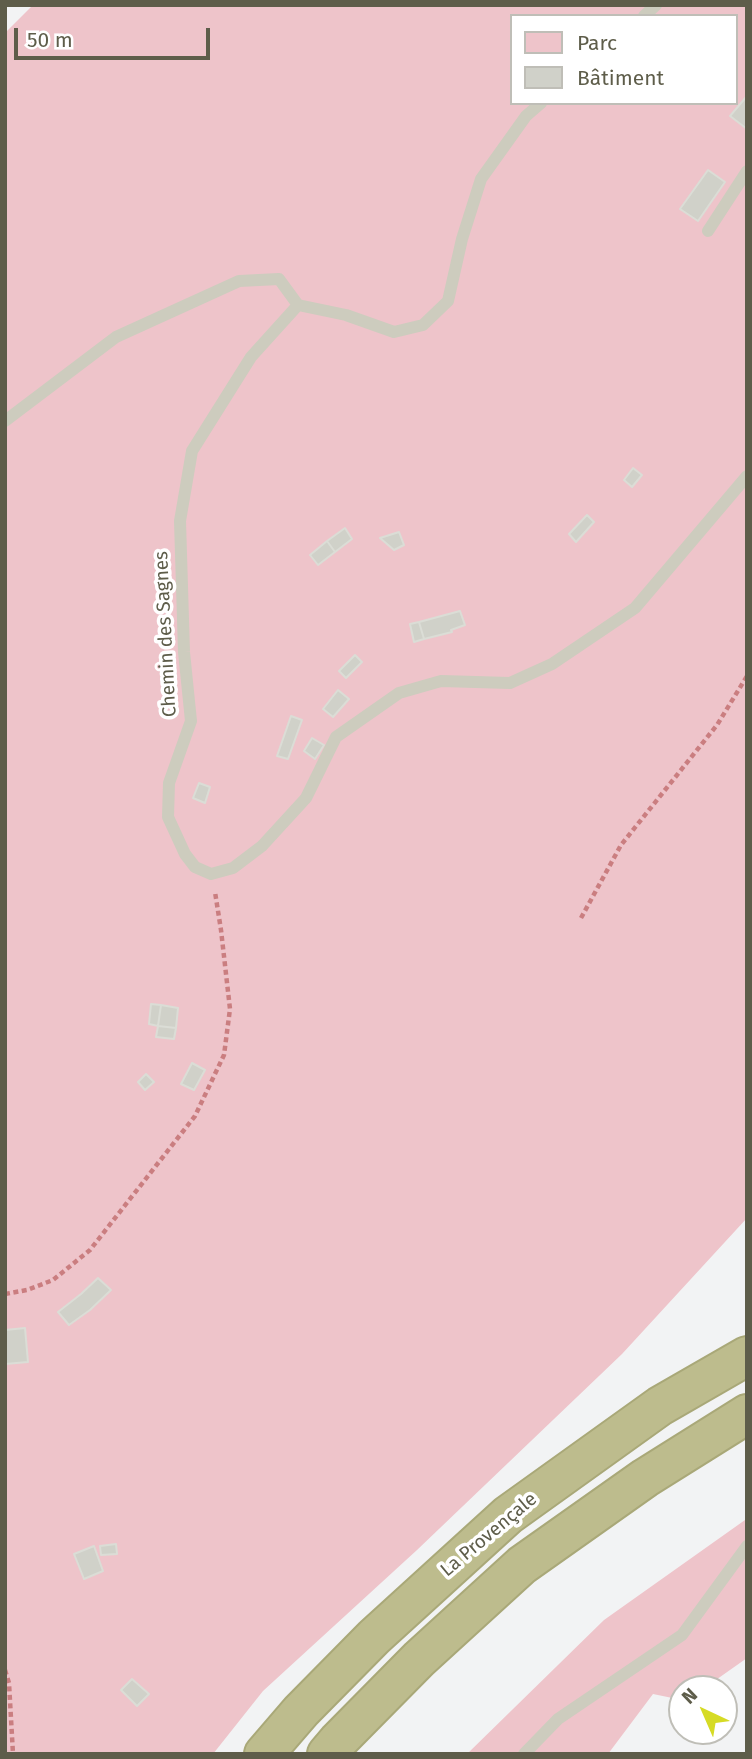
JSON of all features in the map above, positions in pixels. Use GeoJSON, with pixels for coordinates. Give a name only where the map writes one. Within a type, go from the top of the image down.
{"type":"FeatureCollection","features":[{"type":"Feature","properties":{"kind":"highway","name":"La Provençale"},"geometry":{"type":"LineString","coordinates":[[264,1754],[301,1711],[374,1637],[508,1515],[660,1406],[747,1356]]}},
{"type":"Feature","properties":{"kind":"highway"},"geometry":{"type":"LineString","coordinates":[[327,1754],[419,1659],[523,1565],[645,1478],[747,1414]]}},
{"type":"Feature","properties":{"kind":"lane"},"geometry":{"type":"LineString","coordinates":[[5,421],[116,337],[239,281],[279,279],[298,305],[346,315],[394,332],[423,325],[448,300],[481,178],[526,116],[539,105]]}},
{"type":"Feature","properties":{"kind":"lane"},"geometry":{"type":"LineString","coordinates":[[708,232],[747,171]]}},
{"type":"Feature","properties":{"kind":"lane","name":"Chemin des Sagnes"},"geometry":{"type":"LineString","coordinates":[[211,874],[195,867],[185,853],[168,817],[169,783],[191,722],[184,652],[180,521],[192,451],[251,357],[298,305]]}},
{"type":"Feature","properties":{"kind":"lane"},"geometry":{"type":"LineString","coordinates":[[211,874],[233,867],[262,846],[306,798],[335,737],[399,693],[441,681],[510,683],[552,664],[635,608],[747,476]]}},
{"type":"Feature","properties":{"kind":"lane"},"geometry":{"type":"LineString","coordinates":[[524,1754],[558,1719],[682,1634],[747,1546]]}},
{"type":"Feature","properties":{"kind":"path"},"geometry":{"type":"LineString","coordinates":[[581,918],[621,845],[717,725],[747,676]]}},
{"type":"Feature","properties":{"kind":"path"},"geometry":{"type":"LineString","coordinates":[[5,1294],[27,1290],[53,1280],[90,1250],[195,1116],[223,1055],[230,1009],[211,874]]}},
{"type":"Feature","properties":{"kind":"path"},"geometry":{"type":"LineString","coordinates":[[5,1671],[9,1683],[13,1754]]}},
{"type":"Feature","properties":{"kind":"green space"},"geometry":{"type":"Polygon","coordinates":[[[33,5],[747,5],[747,1218],[622,1354],[417,1550],[263,1691],[213,1754],[5,1754],[5,33],[33,5]]]}},
{"type":"Feature","properties":{"kind":"green space"},"geometry":{"type":"Polygon","coordinates":[[[747,1520],[747,1658],[723,1675],[668,1675],[668,1697],[653,1694],[608,1754],[467,1754],[604,1620],[747,1520]]]}},
{"type":"Feature","properties":{"kind":"building"},"geometry":{"type":"Polygon","coordinates":[[[747,96],[747,129],[730,116],[747,96]]]}},
{"type":"Feature","properties":{"kind":"building"},"geometry":{"type":"Polygon","coordinates":[[[708,170],[725,182],[698,221],[680,209],[708,170]]]}},
{"type":"Feature","properties":{"kind":"building"},"geometry":{"type":"Polygon","coordinates":[[[633,468],[642,475],[632,487],[624,480],[633,468]]]}},
{"type":"Feature","properties":{"kind":"building"},"geometry":{"type":"Polygon","coordinates":[[[587,515],[594,522],[576,542],[569,534],[587,515]]]}},
{"type":"Feature","properties":{"kind":"building"},"geometry":{"type":"Polygon","coordinates":[[[345,528],[352,539],[335,552],[327,541],[345,528]]]}},
{"type":"Feature","properties":{"kind":"building"},"geometry":{"type":"Polygon","coordinates":[[[399,532],[404,545],[394,550],[380,538],[399,532]]]}},
{"type":"Feature","properties":{"kind":"building"},"geometry":{"type":"Polygon","coordinates":[[[327,541],[335,552],[318,565],[310,555],[327,541]]]}},
{"type":"Feature","properties":{"kind":"building"},"geometry":{"type":"Polygon","coordinates":[[[460,611],[465,625],[451,630],[452,632],[424,639],[419,622],[460,611]]]}},
{"type":"Feature","properties":{"kind":"building"},"geometry":{"type":"Polygon","coordinates":[[[419,622],[424,639],[414,642],[410,624],[419,622]]]}},
{"type":"Feature","properties":{"kind":"building"},"geometry":{"type":"Polygon","coordinates":[[[355,655],[362,662],[346,678],[339,671],[355,655]]]}},
{"type":"Feature","properties":{"kind":"building"},"geometry":{"type":"Polygon","coordinates":[[[338,690],[349,699],[333,717],[323,709],[338,690]]]}},
{"type":"Feature","properties":{"kind":"building"},"geometry":{"type":"Polygon","coordinates":[[[291,716],[302,720],[288,759],[277,756],[291,716]]]}},
{"type":"Feature","properties":{"kind":"building"},"geometry":{"type":"Polygon","coordinates":[[[312,738],[324,745],[315,759],[304,751],[312,738]]]}},
{"type":"Feature","properties":{"kind":"building"},"geometry":{"type":"Polygon","coordinates":[[[199,783],[210,787],[205,803],[193,798],[199,783]]]}},
{"type":"Feature","properties":{"kind":"building"},"geometry":{"type":"Polygon","coordinates":[[[151,1004],[161,1005],[158,1026],[149,1024],[151,1004]]]}},
{"type":"Feature","properties":{"kind":"building"},"geometry":{"type":"Polygon","coordinates":[[[161,1005],[178,1008],[176,1028],[158,1026],[161,1005]]]}},
{"type":"Feature","properties":{"kind":"building"},"geometry":{"type":"Polygon","coordinates":[[[158,1026],[176,1028],[174,1039],[156,1037],[158,1026]]]}},
{"type":"Feature","properties":{"kind":"building"},"geometry":{"type":"Polygon","coordinates":[[[192,1063],[205,1070],[194,1090],[181,1084],[192,1063]]]}},
{"type":"Feature","properties":{"kind":"building"},"geometry":{"type":"Polygon","coordinates":[[[146,1074],[154,1082],[145,1090],[138,1082],[146,1074]]]}},
{"type":"Feature","properties":{"kind":"building"},"geometry":{"type":"Polygon","coordinates":[[[98,1278],[111,1290],[69,1325],[58,1312],[98,1278]]]}},
{"type":"Feature","properties":{"kind":"building"},"geometry":{"type":"Polygon","coordinates":[[[25,1328],[28,1362],[5,1364],[5,1330],[25,1328]]]}},
{"type":"Feature","properties":{"kind":"building"},"geometry":{"type":"Polygon","coordinates":[[[116,1544],[117,1554],[101,1555],[100,1546],[116,1544]]]}},
{"type":"Feature","properties":{"kind":"building"},"geometry":{"type":"Polygon","coordinates":[[[94,1546],[103,1571],[84,1579],[74,1554],[94,1546]]]}},
{"type":"Feature","properties":{"kind":"building"},"geometry":{"type":"Polygon","coordinates":[[[132,1679],[149,1694],[137,1706],[121,1690],[132,1679]]]}}]}
